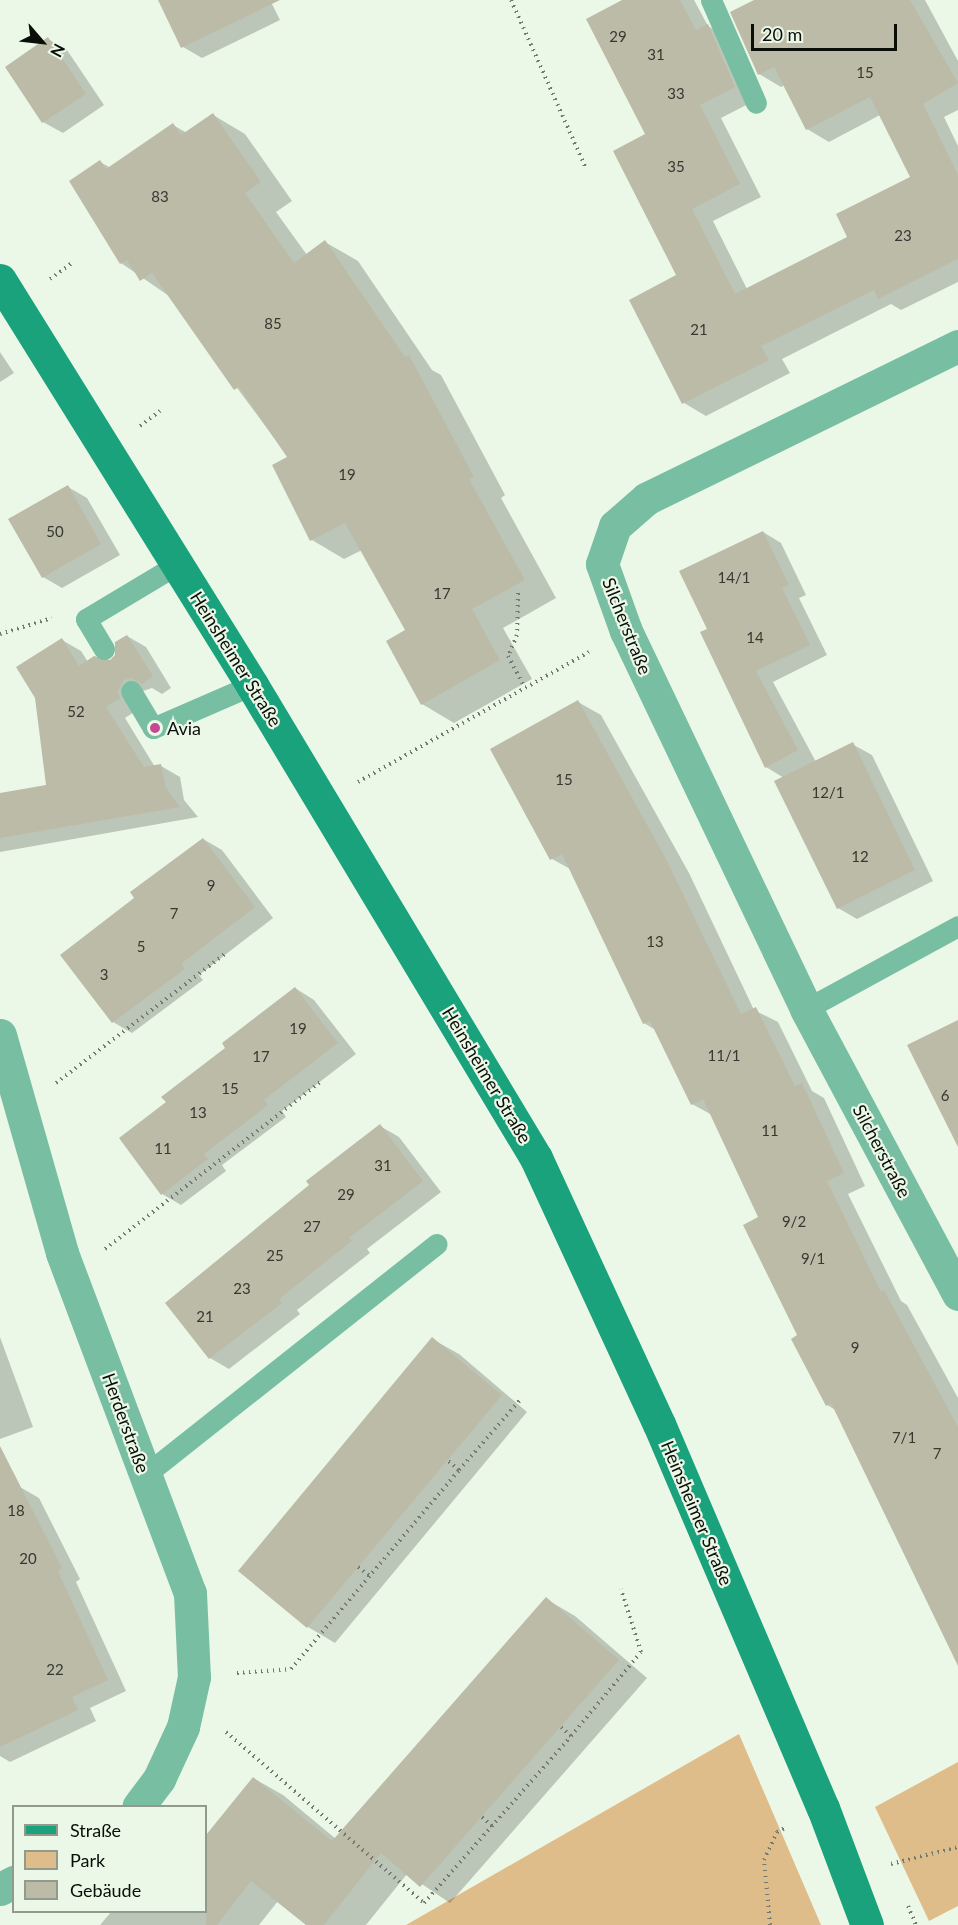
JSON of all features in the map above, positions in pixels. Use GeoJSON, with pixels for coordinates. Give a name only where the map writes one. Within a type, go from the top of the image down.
{"type":"FeatureCollection","features":[{"type":"Feature","properties":{"kind":"street","name":"Heinsheimer Straße"},"geometry":{"type":"LineString","coordinates":[[0,280],[252,685],[536,1158],[659,1424],[823,1808],[867,1925]]}},
{"type":"Feature","properties":{"kind":"street","name":"Silcherstraße"},"geometry":{"type":"LineString","coordinates":[[958,346],[646,500],[615,526],[602,564],[626,631],[806,1009],[958,1294]]}},
{"type":"Feature","properties":{"kind":"street","name":"Herderstraße"},"geometry":{"type":"LineString","coordinates":[[0,1035],[71,1275],[190,1593],[191,1689],[183,1727],[159,1779],[140,1805]]}},
{"type":"Feature","properties":{"kind":"lane"},"geometry":{"type":"LineString","coordinates":[[711,0],[756,103]]}},
{"type":"Feature","properties":{"kind":"lane"},"geometry":{"type":"LineString","coordinates":[[104,649],[86,619],[178,564]]}},
{"type":"Feature","properties":{"kind":"lane"},"geometry":{"type":"LineString","coordinates":[[131,691],[153,728],[252,685]]}},
{"type":"Feature","properties":{"kind":"lane"},"geometry":{"type":"LineString","coordinates":[[806,1009],[958,926]]}},
{"type":"Feature","properties":{"kind":"lane"},"geometry":{"type":"LineString","coordinates":[[146,1475],[436,1244]]}},
{"type":"Feature","properties":{"kind":"path"},"geometry":{"type":"LineString","coordinates":[[511,0],[585,166]]}},
{"type":"Feature","properties":{"kind":"path"},"geometry":{"type":"LineString","coordinates":[[45,283],[72,263]]}},
{"type":"Feature","properties":{"kind":"path"},"geometry":{"type":"LineString","coordinates":[[132,433],[160,411]]}},
{"type":"Feature","properties":{"kind":"path"},"geometry":{"type":"LineString","coordinates":[[518,593],[517,635],[508,656],[525,688]]}},
{"type":"Feature","properties":{"kind":"path"},"geometry":{"type":"LineString","coordinates":[[0,634],[56,617],[86,619]]}},
{"type":"Feature","properties":{"kind":"path"},"geometry":{"type":"LineString","coordinates":[[362,780],[626,631]]}},
{"type":"Feature","properties":{"kind":"path"},"geometry":{"type":"LineString","coordinates":[[21,1109],[225,954]]}},
{"type":"Feature","properties":{"kind":"path"},"geometry":{"type":"LineString","coordinates":[[71,1275],[320,1083]]}},
{"type":"Feature","properties":{"kind":"path"},"geometry":{"type":"LineString","coordinates":[[191,1689],[291,1669],[521,1398]]}},
{"type":"Feature","properties":{"kind":"path"},"geometry":{"type":"LineString","coordinates":[[447,1460],[459,1470]]}},
{"type":"Feature","properties":{"kind":"path"},"geometry":{"type":"LineString","coordinates":[[358,1567],[370,1576]]}},
{"type":"Feature","properties":{"kind":"path"},"geometry":{"type":"LineString","coordinates":[[191,1689],[424,1903],[493,1827],[641,1652],[621,1589]]}},
{"type":"Feature","properties":{"kind":"path"},"geometry":{"type":"LineString","coordinates":[[561,1727],[571,1736]]}},
{"type":"Feature","properties":{"kind":"path"},"geometry":{"type":"LineString","coordinates":[[770,1925],[764,1860],[777,1832],[823,1808]]}},
{"type":"Feature","properties":{"kind":"path"},"geometry":{"type":"LineString","coordinates":[[482,1817],[493,1827]]}},
{"type":"Feature","properties":{"kind":"path"},"geometry":{"type":"LineString","coordinates":[[891,1864],[958,1847]]}},
{"type":"Feature","properties":{"kind":"green space"},"geometry":{"type":"Polygon","coordinates":[[[739,1734],[821,1925],[406,1925],[739,1734]]]}},
{"type":"Feature","properties":{"kind":"green space"},"geometry":{"type":"Polygon","coordinates":[[[958,1762],[958,1906],[929,1921],[875,1807],[958,1762]]]}},
{"type":"Feature","properties":{"kind":"building"},"geometry":{"type":"Polygon","coordinates":[[[158,0],[280,0],[181,48],[158,0]]]}},
{"type":"Feature","properties":{"kind":"building"},"geometry":{"type":"Polygon","coordinates":[[[622,0],[680,0],[696,30],[708,24],[735,87],[700,105],[740,184],[692,209],[735,294],[847,237],[836,214],[910,177],[870,97],[806,130],[774,67],[758,75],[730,12],[754,0],[910,0],[958,83],[923,104],[958,175],[958,259],[878,299],[874,290],[761,346],[769,360],[682,404],[629,300],[676,275],[613,151],[645,134],[586,19],[622,0]]]}},
{"type":"Feature","properties":{"kind":"building"},"geometry":{"type":"Polygon","coordinates":[[[48,37],[86,94],[42,123],[5,67],[48,37]]]}},
{"type":"Feature","properties":{"kind":"building"},"geometry":{"type":"Polygon","coordinates":[[[213,113],[261,182],[245,193],[294,263],[325,240],[405,357],[409,355],[474,477],[469,479],[525,580],[472,609],[500,660],[421,705],[386,641],[405,630],[345,523],[310,541],[272,465],[287,457],[239,387],[234,390],[152,273],[140,281],[127,260],[120,264],[69,181],[100,160],[106,169],[173,123],[181,135],[213,113]]]}},
{"type":"Feature","properties":{"kind":"building"},"geometry":{"type":"Polygon","coordinates":[[[68,485],[101,544],[42,578],[8,519],[68,485]]]}},
{"type":"Feature","properties":{"kind":"building"},"geometry":{"type":"Polygon","coordinates":[[[763,531],[789,585],[782,588],[810,645],[756,671],[798,750],[765,768],[700,632],[707,629],[679,571],[763,531]]]}},
{"type":"Feature","properties":{"kind":"building"},"geometry":{"type":"Polygon","coordinates":[[[127,635],[153,676],[142,684],[131,678],[124,680],[118,691],[120,698],[106,707],[144,767],[161,764],[166,788],[180,807],[0,838],[0,793],[46,785],[35,698],[16,667],[62,638],[79,666],[94,656],[110,660],[115,655],[115,642],[127,635]]]}},
{"type":"Feature","properties":{"kind":"building"},"geometry":{"type":"Polygon","coordinates":[[[578,700],[666,859],[741,1014],[756,1007],[795,1086],[802,1083],[844,1173],[827,1181],[881,1292],[884,1290],[958,1427],[958,1666],[831,1403],[826,1406],[791,1339],[797,1335],[743,1225],[758,1217],[703,1099],[691,1105],[650,1021],[643,1024],[562,854],[550,860],[490,749],[578,700]]]}},
{"type":"Feature","properties":{"kind":"building"},"geometry":{"type":"Polygon","coordinates":[[[853,742],[915,870],[837,909],[774,781],[853,742]]]}},
{"type":"Feature","properties":{"kind":"building"},"geometry":{"type":"Polygon","coordinates":[[[203,838],[255,907],[181,964],[185,969],[112,1023],[60,955],[134,898],[130,892],[203,838]]]}},
{"type":"Feature","properties":{"kind":"building"},"geometry":{"type":"Polygon","coordinates":[[[295,987],[338,1043],[264,1100],[268,1105],[204,1154],[208,1159],[161,1195],[119,1138],[166,1102],[161,1097],[225,1048],[222,1043],[295,987]]]}},
{"type":"Feature","properties":{"kind":"building"},"geometry":{"type":"Polygon","coordinates":[[[958,1020],[958,1147],[907,1045],[958,1020]]]}},
{"type":"Feature","properties":{"kind":"building"},"geometry":{"type":"Polygon","coordinates":[[[380,1124],[423,1181],[349,1238],[352,1241],[279,1299],[282,1303],[209,1359],[165,1303],[309,1185],[306,1181],[380,1124]]]}},
{"type":"Feature","properties":{"kind":"building"},"geometry":{"type":"Polygon","coordinates":[[[432,1337],[502,1395],[307,1628],[238,1571],[432,1337]]]}},
{"type":"Feature","properties":{"kind":"building"},"geometry":{"type":"Polygon","coordinates":[[[0,1446],[62,1568],[58,1571],[108,1680],[72,1697],[78,1710],[0,1747],[0,1446]]]}},
{"type":"Feature","properties":{"kind":"building"},"geometry":{"type":"Polygon","coordinates":[[[546,1597],[619,1660],[420,1887],[381,1853],[324,1925],[306,1925],[251,1881],[217,1925],[206,1925],[207,1834],[253,1777],[332,1841],[546,1597]]]}},
{"type":"Feature","properties":{"kind":"place","name":"Avia"},"geometry":{"type":"Point","coordinates":[155,728]}}]}
